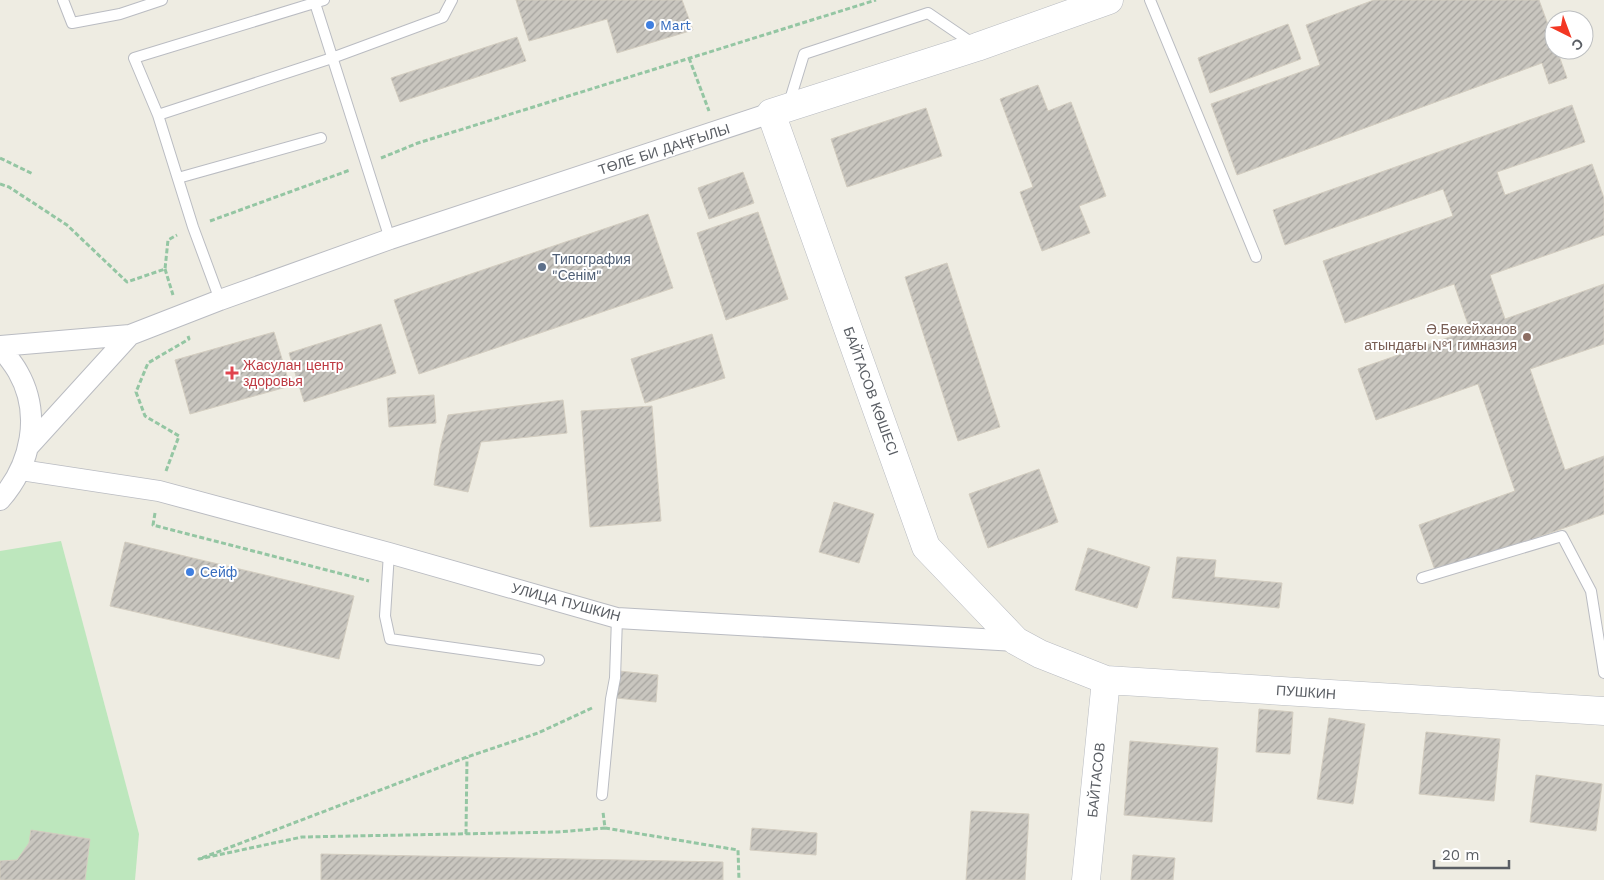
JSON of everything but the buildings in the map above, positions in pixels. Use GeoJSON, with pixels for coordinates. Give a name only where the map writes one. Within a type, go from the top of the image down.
{"type":"FeatureCollection","features":[{"type":"Feature","properties":{"kind":"street","name":"ТӨЛЕ БИ ДАҢҒЫЛЫ"},"geometry":{"type":"LineString","coordinates":[[130,335],[220,300],[390,240],[977,46],[1109,0]]}},
{"type":"Feature","properties":{"kind":"street","name":"БАЙТАСОВ КӨШЕСІ"},"geometry":{"type":"LineString","coordinates":[[780,110],[926,547],[1016,640]]}},
{"type":"Feature","properties":{"kind":"street"},"geometry":{"type":"LineString","coordinates":[[0,500],[21,470],[29,446],[31,421],[28,395],[18,372],[0,346],[130,335]]}},
{"type":"Feature","properties":{"kind":"street"},"geometry":{"type":"LineString","coordinates":[[29,446],[130,335]]}},
{"type":"Feature","properties":{"kind":"street","name":"УЛИЦА ПУШКИН"},"geometry":{"type":"LineString","coordinates":[[21,470],[159,491],[389,553],[618,618],[1016,640]]}},
{"type":"Feature","properties":{"kind":"street","name":"ПУШКИН"},"geometry":{"type":"LineString","coordinates":[[1016,640],[1040,654],[1106,680],[1604,711]]}},
{"type":"Feature","properties":{"kind":"street","name":"БАЙТАСОВ"},"geometry":{"type":"LineString","coordinates":[[1086,880],[1106,680]]}},
{"type":"Feature","properties":{"kind":"lane"},"geometry":{"type":"LineString","coordinates":[[63,0],[72,23],[120,14],[162,0]]}},
{"type":"Feature","properties":{"kind":"lane"},"geometry":{"type":"LineString","coordinates":[[158,115],[332,58],[443,17],[452,0]]}},
{"type":"Feature","properties":{"kind":"lane"},"geometry":{"type":"LineString","coordinates":[[1150,0],[1256,257]]}},
{"type":"Feature","properties":{"kind":"lane"},"geometry":{"type":"LineString","coordinates":[[220,300],[193,227],[158,115],[134,58],[318,1],[332,58],[390,240]]}},
{"type":"Feature","properties":{"kind":"lane"},"geometry":{"type":"LineString","coordinates":[[780,110],[804,54],[928,13],[977,46]]}},
{"type":"Feature","properties":{"kind":"lane"},"geometry":{"type":"LineString","coordinates":[[178,178],[321,138]]}},
{"type":"Feature","properties":{"kind":"lane"},"geometry":{"type":"LineString","coordinates":[[1422,578],[1562,536],[1591,591],[1604,673]]}},
{"type":"Feature","properties":{"kind":"lane"},"geometry":{"type":"LineString","coordinates":[[389,553],[385,616],[390,639],[539,660]]}},
{"type":"Feature","properties":{"kind":"lane"},"geometry":{"type":"LineString","coordinates":[[602,794],[611,699],[615,678],[618,618]]}},
{"type":"Feature","properties":{"kind":"path"},"geometry":{"type":"LineString","coordinates":[[388,586],[153,525],[159,491],[179,436],[145,416],[136,392],[148,363],[189,339],[165,269],[168,240],[193,227],[418,143],[876,0]]}},
{"type":"Feature","properties":{"kind":"path"},"geometry":{"type":"LineString","coordinates":[[689,58],[717,131]]}},
{"type":"Feature","properties":{"kind":"path"},"geometry":{"type":"LineString","coordinates":[[0,158],[33,174]]}},
{"type":"Feature","properties":{"kind":"path"},"geometry":{"type":"LineString","coordinates":[[0,184],[9,187],[67,225],[127,282],[165,269]]}},
{"type":"Feature","properties":{"kind":"path"},"geometry":{"type":"LineString","coordinates":[[611,699],[538,733],[467,757],[199,859],[302,837],[558,832],[605,828],[738,850],[738,880]]}},
{"type":"Feature","properties":{"kind":"path"},"geometry":{"type":"LineString","coordinates":[[466,834],[467,757]]}},
{"type":"Feature","properties":{"kind":"path"},"geometry":{"type":"LineString","coordinates":[[602,794],[605,828]]}},
{"type":"Feature","properties":{"kind":"green space"},"geometry":{"type":"Polygon","coordinates":[[[61,541],[139,834],[135,880],[0,880],[0,551],[61,541]]]}},
{"type":"Feature","properties":{"kind":"place","name":"Mart"},"geometry":{"type":"Point","coordinates":[650,25]}},
{"type":"Feature","properties":{"kind":"place","name":"Типография \"Сенім\""},"geometry":{"type":"Point","coordinates":[542,267]}},
{"type":"Feature","properties":{"kind":"place","name":"Ә.Бөкейханов атындағы №1 гимназия"},"geometry":{"type":"Point","coordinates":[1527,337]}},
{"type":"Feature","properties":{"kind":"place","name":"Жасулан центр здоровья"},"geometry":{"type":"Point","coordinates":[232,373]}},
{"type":"Feature","properties":{"kind":"place","name":"Сейф"},"geometry":{"type":"Point","coordinates":[190,572]}}]}
